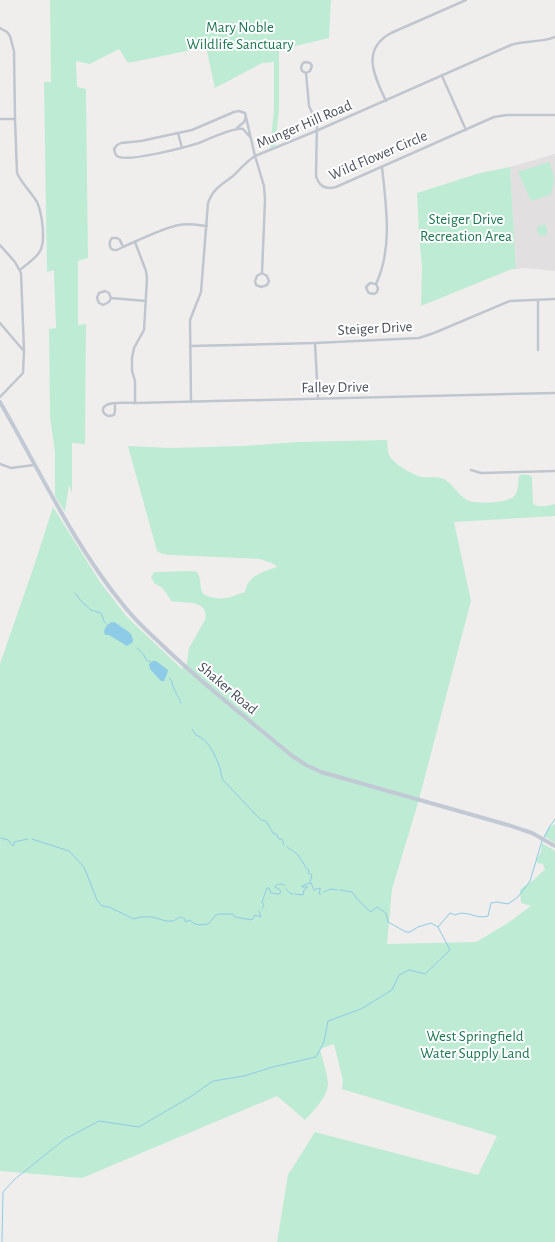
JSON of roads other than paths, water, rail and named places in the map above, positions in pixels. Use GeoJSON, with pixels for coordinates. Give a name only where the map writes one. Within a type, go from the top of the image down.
{"type":"FeatureCollection","features":[{"type":"Feature","properties":{"kind":"street"},"geometry":{"type":"LineString","coordinates":[[386,101],[372,67],[373,57],[378,44],[391,34],[466,0]]}},
{"type":"Feature","properties":{"kind":"street"},"geometry":{"type":"LineString","coordinates":[[0,28],[10,36],[14,51],[17,173],[36,202],[43,225],[40,251],[20,270]]}},
{"type":"Feature","properties":{"kind":"street","name":"Munger Hill Road"},"geometry":{"type":"LineString","coordinates":[[191,402],[190,320],[200,297],[208,203],[215,190],[255,156],[515,44],[547,40],[555,37]]}},
{"type":"Feature","properties":{"kind":"street"},"geometry":{"type":"LineString","coordinates":[[306,62],[310,63],[312,68],[310,72],[306,73],[301,68],[302,64],[306,62]]}},
{"type":"Feature","properties":{"kind":"street","name":"Wild Flower Circle"},"geometry":{"type":"LineString","coordinates":[[306,73],[308,103],[316,122],[316,176],[322,186],[329,188],[336,187],[500,116],[555,115]]}},
{"type":"Feature","properties":{"kind":"street"},"geometry":{"type":"LineString","coordinates":[[442,76],[466,130]]}},
{"type":"Feature","properties":{"kind":"street"},"geometry":{"type":"LineString","coordinates":[[246,117],[244,122],[216,137],[166,152],[124,158],[116,155],[114,149],[121,143],[178,134],[234,112],[245,113],[265,192],[262,274]]}},
{"type":"Feature","properties":{"kind":"street"},"geometry":{"type":"LineString","coordinates":[[0,119],[15,119]]}},
{"type":"Feature","properties":{"kind":"street"},"geometry":{"type":"LineString","coordinates":[[235,128],[243,129],[250,136]]}},
{"type":"Feature","properties":{"kind":"street"},"geometry":{"type":"LineString","coordinates":[[178,134],[182,148]]}},
{"type":"Feature","properties":{"kind":"street"},"geometry":{"type":"LineString","coordinates":[[376,284],[368,285],[366,289],[368,293],[376,293],[378,288],[376,284],[382,268],[386,243],[382,167]]}},
{"type":"Feature","properties":{"kind":"street"},"geometry":{"type":"LineString","coordinates":[[123,247],[117,238],[112,238],[109,242],[109,246],[113,250],[117,250],[176,226],[185,224],[206,226]]}},
{"type":"Feature","properties":{"kind":"street"},"geometry":{"type":"LineString","coordinates":[[135,242],[146,271],[147,280],[144,330],[134,348],[132,358],[135,403]]}},
{"type":"Feature","properties":{"kind":"street"},"geometry":{"type":"LineString","coordinates":[[0,245],[20,270],[24,351],[23,374],[0,397]]}},
{"type":"Feature","properties":{"kind":"street"},"geometry":{"type":"LineString","coordinates":[[262,274],[266,275],[269,280],[266,285],[261,287],[256,285],[255,281],[257,276],[262,274]]}},
{"type":"Feature","properties":{"kind":"street"},"geometry":{"type":"LineString","coordinates":[[105,291],[109,293],[110,298],[108,303],[102,304],[97,301],[99,292],[105,291]]}},
{"type":"Feature","properties":{"kind":"street"},"geometry":{"type":"LineString","coordinates":[[110,298],[146,301]]}},
{"type":"Feature","properties":{"kind":"street","name":"Steiger Drive"},"geometry":{"type":"LineString","coordinates":[[190,346],[419,338],[510,301],[555,299]]}},
{"type":"Feature","properties":{"kind":"street"},"geometry":{"type":"LineString","coordinates":[[538,300],[538,350]]}},
{"type":"Feature","properties":{"kind":"street"},"geometry":{"type":"LineString","coordinates":[[0,323],[24,351]]}},
{"type":"Feature","properties":{"kind":"street"},"geometry":{"type":"LineString","coordinates":[[315,343],[318,399]]}},
{"type":"Feature","properties":{"kind":"street","name":"Falley Drive"},"geometry":{"type":"LineString","coordinates":[[115,404],[114,415],[105,415],[103,411],[104,406],[108,404],[555,393]]}},
{"type":"Feature","properties":{"kind":"street","name":"Shaker Road"},"geometry":{"type":"LineString","coordinates":[[0,402],[67,522],[107,584],[125,608],[188,669],[291,755],[306,766],[321,772],[508,825],[532,833],[555,846]]}},
{"type":"Feature","properties":{"kind":"street"},"geometry":{"type":"LineString","coordinates":[[0,464],[11,468],[34,465]]}},
{"type":"Feature","properties":{"kind":"street"},"geometry":{"type":"LineString","coordinates":[[471,470],[481,473],[555,472]]}},
{"type":"Feature","properties":{"kind":"water"},"geometry":{"type":"Polygon","coordinates":[[[111,622],[116,623],[129,632],[133,642],[127,646],[109,635],[105,635],[105,628],[111,622]]]}},
{"type":"Feature","properties":{"kind":"water"},"geometry":{"type":"Polygon","coordinates":[[[156,661],[168,670],[164,681],[161,681],[150,669],[149,664],[156,661]]]}},
{"type":"Feature","properties":{"kind":"waterway"},"geometry":{"type":"LineString","coordinates":[[75,593],[91,610],[101,613],[108,626]]}},
{"type":"Feature","properties":{"kind":"waterway"},"geometry":{"type":"LineString","coordinates":[[137,648],[146,660],[151,662]]}},
{"type":"Feature","properties":{"kind":"waterway"},"geometry":{"type":"LineString","coordinates":[[169,678],[181,703]]}},
{"type":"Feature","properties":{"kind":"waterway"},"geometry":{"type":"LineString","coordinates":[[192,729],[211,748],[223,780],[261,820],[266,821],[273,833],[279,839],[282,839],[284,845]]}},
{"type":"Feature","properties":{"kind":"waterway"},"geometry":{"type":"LineString","coordinates":[[340,890],[352,892],[371,912],[377,907],[386,913],[388,922],[406,932],[431,923],[438,927],[450,913],[455,915],[464,913],[479,917],[488,916],[491,903],[508,904],[518,897],[530,881],[542,841],[555,819]]}},
{"type":"Feature","properties":{"kind":"waterway"},"geometry":{"type":"LineString","coordinates":[[1,838],[8,840],[13,846],[14,842],[28,839]]}},
{"type":"Feature","properties":{"kind":"waterway"},"geometry":{"type":"LineString","coordinates":[[32,839],[69,851],[84,867],[97,900],[102,906],[109,907],[134,919],[150,917],[173,921],[181,917],[185,919],[185,922],[190,920],[196,924],[203,925],[208,924],[216,915],[221,914],[233,914],[235,917],[252,920],[255,915],[261,917],[259,911]]}},
{"type":"Feature","properties":{"kind":"waterway"},"geometry":{"type":"LineString","coordinates":[[287,847],[298,855],[309,871],[308,873],[312,875],[310,883]]}},
{"type":"Feature","properties":{"kind":"waterway"},"geometry":{"type":"LineString","coordinates":[[295,894],[303,895],[304,890],[308,887],[302,886],[310,883],[314,890],[320,888],[319,894],[321,894]]}},
{"type":"Feature","properties":{"kind":"waterway"},"geometry":{"type":"LineString","coordinates":[[262,909],[264,905],[262,902],[267,888],[269,888],[271,893],[279,894],[281,892],[275,887],[283,884],[285,886]]}},
{"type":"Feature","properties":{"kind":"waterway"},"geometry":{"type":"LineString","coordinates":[[286,889],[293,894]]}},
{"type":"Feature","properties":{"kind":"waterway"},"geometry":{"type":"LineString","coordinates":[[324,892],[330,889],[337,890]]}},
{"type":"Feature","properties":{"kind":"waterway"},"geometry":{"type":"LineString","coordinates":[[2,1242],[3,1192],[15,1179],[65,1139],[99,1121],[139,1127],[213,1081],[244,1076],[316,1057],[324,1042],[328,1021],[361,1009],[392,990],[399,975],[409,970],[425,974],[450,950],[438,927]]}},
{"type":"Feature","properties":{"kind":"park label","name":"Mary Noble Wildlife Sanctuary"},"geometry":{"type":"Point","coordinates":[240,36]}},
{"type":"Feature","properties":{"kind":"park label","name":"Steiger Drive Recreation Area"},"geometry":{"type":"Point","coordinates":[466,228]}},
{"type":"Feature","properties":{"kind":"park label","name":"West Springfield Water Supply Land"},"geometry":{"type":"Point","coordinates":[475,1044]}}]}
